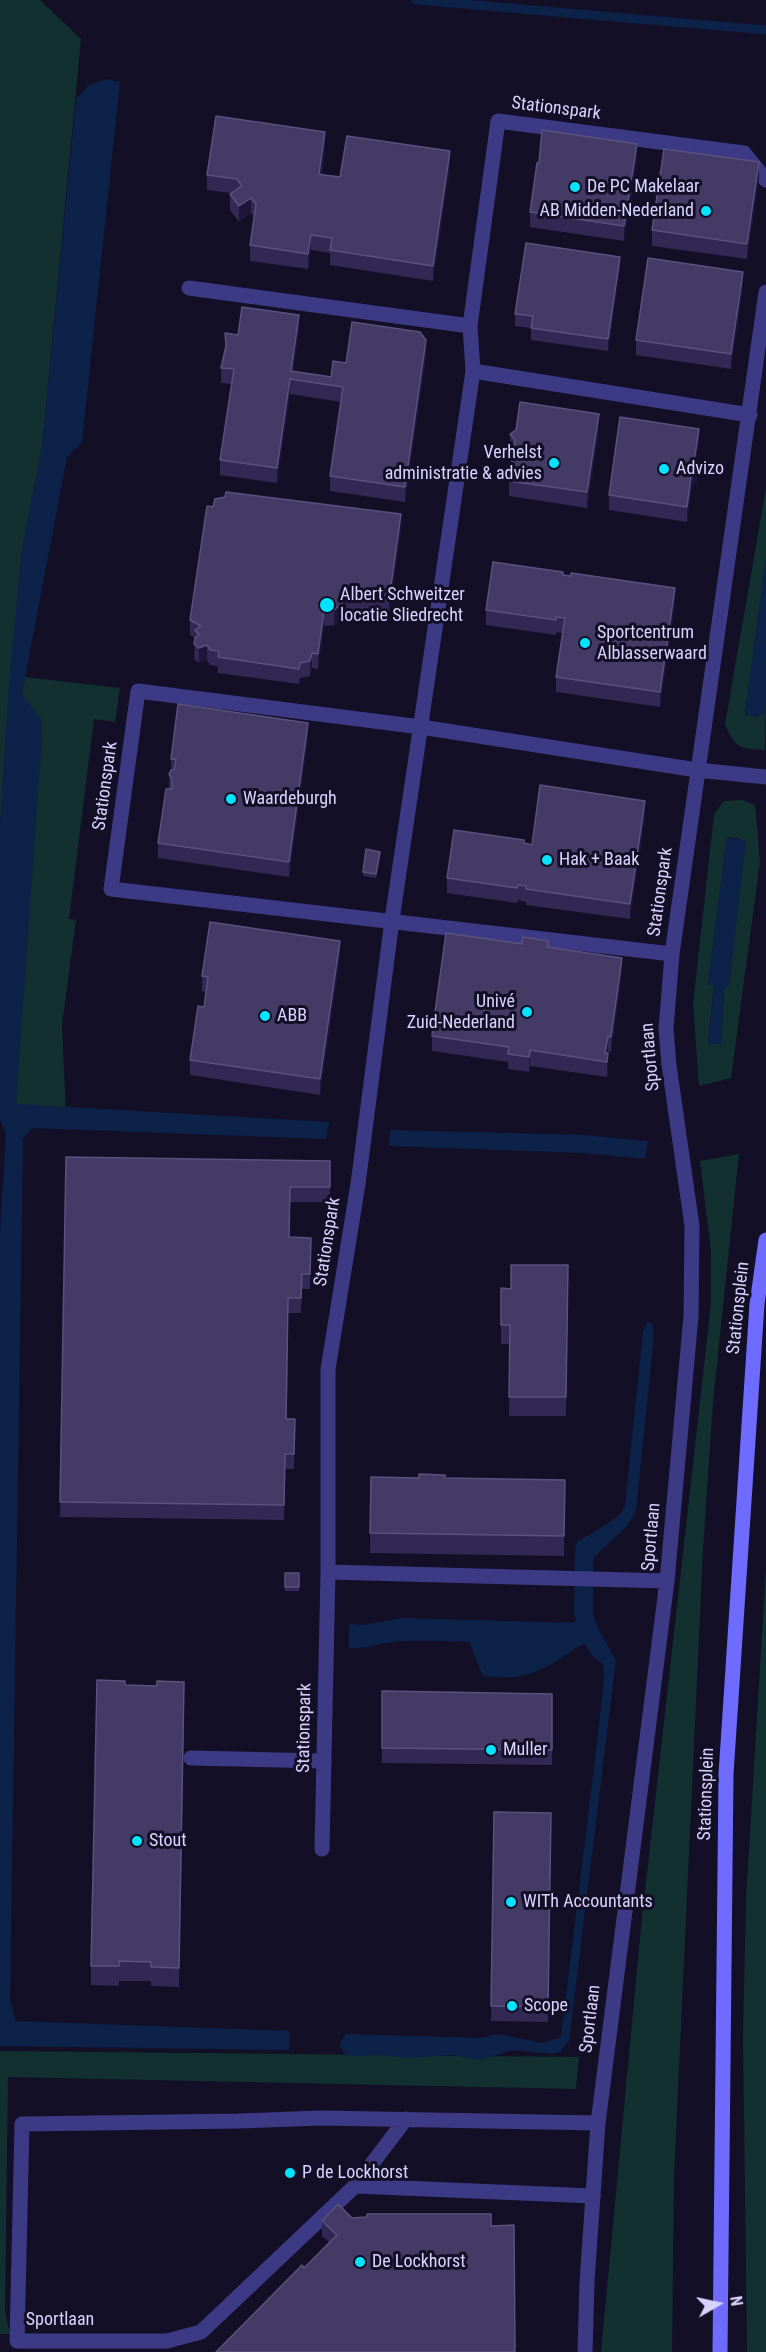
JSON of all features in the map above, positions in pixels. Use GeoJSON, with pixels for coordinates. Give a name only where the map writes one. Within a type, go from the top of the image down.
{"type":"FeatureCollection","features":[{"type":"Feature","properties":{"kind":"main road","name":"Stationsplein"},"geometry":{"type":"LineString","coordinates":[[720,2352],[726,1774],[757,1304],[766,1240]]}},
{"type":"Feature","properties":{"kind":"street","name":"Stationspark"},"geometry":{"type":"LineString","coordinates":[[322,1849],[328,1572],[328,1369],[357,1184],[392,920],[473,371],[470,326],[498,121],[744,153],[766,180]]}},
{"type":"Feature","properties":{"kind":"street"},"geometry":{"type":"LineString","coordinates":[[189,288],[470,326]]}},
{"type":"Feature","properties":{"kind":"street","name":"Stationspark"},"geometry":{"type":"LineString","coordinates":[[766,292],[750,415],[697,770],[672,954],[111,889],[138,691],[421,727],[697,770],[766,777]]}},
{"type":"Feature","properties":{"kind":"street"},"geometry":{"type":"LineString","coordinates":[[473,371],[750,415]]}},
{"type":"Feature","properties":{"kind":"street","name":"Sportlaan"},"geometry":{"type":"LineString","coordinates":[[585,2352],[587,2282],[598,2122],[667,1581],[691,1316],[692,1226],[666,1029],[672,954]]}},
{"type":"Feature","properties":{"kind":"street"},"geometry":{"type":"LineString","coordinates":[[328,1572],[667,1581]]}},
{"type":"Feature","properties":{"kind":"street"},"geometry":{"type":"LineString","coordinates":[[191,1758],[324,1761]]}},
{"type":"Feature","properties":{"kind":"street","name":"Sportlaan"},"geometry":{"type":"LineString","coordinates":[[406,2119],[355,2186],[201,2332],[167,2341],[90,2339],[17,2341],[22,2124],[227,2122],[321,2118],[406,2119],[598,2122]]}},
{"type":"Feature","properties":{"kind":"street"},"geometry":{"type":"LineString","coordinates":[[355,2186],[593,2196]]}},
{"type":"Feature","properties":{"kind":"green space"},"geometry":{"type":"Polygon","coordinates":[[[0,0],[40,0],[81,39],[42,448],[22,550],[0,825],[0,0]]]}},
{"type":"Feature","properties":{"kind":"green space"},"geometry":{"type":"Polygon","coordinates":[[[766,488],[766,560],[745,714],[756,717],[764,714],[766,704],[765,750],[739,746],[725,724],[766,488]]]}},
{"type":"Feature","properties":{"kind":"green space"},"geometry":{"type":"Polygon","coordinates":[[[25,677],[120,688],[115,722],[94,719],[69,919],[76,920],[62,1025],[66,1115],[4,1112],[22,694],[25,677]]]}},
{"type":"Feature","properties":{"kind":"green space"},"geometry":{"type":"Polygon","coordinates":[[[743,800],[755,805],[760,862],[731,1078],[699,1086],[693,1004],[714,814],[724,801],[743,800]],[[727,837],[708,985],[714,985],[708,1043],[721,1044],[724,989],[729,985],[745,841],[727,837]]]}},
{"type":"Feature","properties":{"kind":"green space"},"geometry":{"type":"Polygon","coordinates":[[[739,1154],[713,1402],[703,1550],[674,2177],[672,2352],[601,2352],[641,1927],[711,1303],[711,1251],[700,1161],[739,1154]]]}},
{"type":"Feature","properties":{"kind":"green space"},"geometry":{"type":"Polygon","coordinates":[[[766,1568],[766,2352],[747,2352],[743,2036],[746,1899],[766,1568]]]}},
{"type":"Feature","properties":{"kind":"green space"},"geometry":{"type":"Polygon","coordinates":[[[0,2051],[579,2057],[576,2089],[8,2077],[5,2312],[10,2334],[0,2334],[0,2051]]]}},
{"type":"Feature","properties":{"kind":"water"},"geometry":{"type":"Polygon","coordinates":[[[106,79],[120,82],[82,442],[67,457],[22,694],[41,719],[42,738],[16,1104],[329,1122],[326,1139],[32,1128],[23,1139],[10,2000],[16,2021],[290,2031],[289,2050],[0,2046],[0,1231],[6,1134],[0,1120],[0,825],[9,682],[22,550],[42,448],[76,99],[89,85],[106,79]]]}},
{"type":"Feature","properties":{"kind":"water"},"geometry":{"type":"Polygon","coordinates":[[[766,560],[766,704],[764,714],[756,717],[745,714],[766,560]]]}},
{"type":"Feature","properties":{"kind":"water"},"geometry":{"type":"Polygon","coordinates":[[[727,837],[746,841],[729,985],[724,989],[721,1044],[708,1044],[714,985],[708,985],[727,837]]]}},
{"type":"Feature","properties":{"kind":"water"},"geometry":{"type":"Polygon","coordinates":[[[390,1130],[584,1135],[648,1141],[645,1159],[582,1153],[389,1146],[390,1130]]]}},
{"type":"Feature","properties":{"kind":"water"},"geometry":{"type":"Polygon","coordinates":[[[647,1323],[652,1323],[654,1335],[636,1511],[627,1526],[593,1558],[593,1614],[598,1629],[616,1660],[569,2041],[560,2052],[553,2054],[512,2050],[480,2060],[452,2055],[408,2058],[381,2055],[347,2056],[340,2047],[346,2034],[482,2038],[497,2034],[543,2043],[561,2037],[596,1751],[604,1679],[603,1664],[593,1657],[585,1644],[557,1661],[521,1676],[483,1676],[469,1642],[401,1641],[349,1648],[349,1624],[364,1625],[402,1618],[574,1623],[576,1619],[574,1614],[577,1542],[610,1522],[625,1506],[643,1332],[647,1323]]]}},
{"type":"Feature","properties":{"kind":"building"},"geometry":{"type":"Polygon","coordinates":[[[216,116],[325,132],[319,174],[324,175],[340,177],[347,136],[450,151],[433,266],[330,250],[332,238],[311,235],[308,254],[250,245],[256,204],[251,198],[239,206],[230,194],[242,186],[237,179],[207,175],[216,116]]]}},
{"type":"Feature","properties":{"kind":"building"},"geometry":{"type":"Polygon","coordinates":[[[542,130],[637,144],[624,226],[530,212],[537,163],[539,163],[542,130]]]}},
{"type":"Feature","properties":{"kind":"building"},"geometry":{"type":"Polygon","coordinates":[[[664,149],[759,162],[747,244],[652,230],[664,149]]]}},
{"type":"Feature","properties":{"kind":"building"},"geometry":{"type":"Polygon","coordinates":[[[526,243],[620,257],[608,339],[531,328],[533,316],[515,314],[526,243]]]}},
{"type":"Feature","properties":{"kind":"building"},"geometry":{"type":"Polygon","coordinates":[[[648,258],[743,272],[731,354],[636,340],[648,258]]]}},
{"type":"Feature","properties":{"kind":"building"},"geometry":{"type":"Polygon","coordinates":[[[242,307],[299,315],[291,371],[331,377],[333,361],[346,363],[352,322],[420,332],[426,340],[405,487],[330,476],[343,387],[290,379],[277,468],[220,460],[234,369],[221,368],[226,346],[225,333],[238,335],[242,307]]]}},
{"type":"Feature","properties":{"kind":"building"},"geometry":{"type":"Polygon","coordinates":[[[520,402],[599,414],[587,492],[509,481],[515,440],[510,434],[516,430],[520,402]]]}},
{"type":"Feature","properties":{"kind":"building"},"geometry":{"type":"Polygon","coordinates":[[[620,417],[699,429],[694,461],[697,466],[692,469],[687,507],[609,495],[620,417]]]}},
{"type":"Feature","properties":{"kind":"building"},"geometry":{"type":"Polygon","coordinates":[[[226,492],[401,514],[389,600],[346,594],[342,604],[334,610],[324,611],[318,654],[312,653],[310,661],[300,663],[299,669],[218,657],[219,651],[210,650],[207,645],[199,648],[194,644],[195,638],[199,635],[195,630],[201,626],[190,620],[207,506],[213,507],[215,499],[225,497],[226,492]]]}},
{"type":"Feature","properties":{"kind":"building"},"geometry":{"type":"Polygon","coordinates":[[[493,562],[563,572],[563,575],[571,576],[571,573],[675,588],[660,692],[556,677],[565,618],[556,617],[556,620],[486,610],[493,562]]]}},
{"type":"Feature","properties":{"kind":"building"},"geometry":{"type":"Polygon","coordinates":[[[178,704],[308,723],[289,862],[158,843],[166,789],[172,789],[172,779],[169,774],[171,770],[174,770],[176,759],[171,759],[178,704]]]}},
{"type":"Feature","properties":{"kind":"building"},"geometry":{"type":"Polygon","coordinates":[[[540,785],[645,801],[630,904],[526,889],[526,886],[518,885],[517,888],[447,878],[454,830],[524,840],[524,843],[532,845],[540,785]]]}},
{"type":"Feature","properties":{"kind":"building"},"geometry":{"type":"Polygon","coordinates":[[[366,849],[380,852],[376,874],[363,872],[366,849]]]}},
{"type":"Feature","properties":{"kind":"building"},"geometry":{"type":"Polygon","coordinates":[[[210,922],[340,941],[320,1079],[190,1060],[198,1006],[204,1007],[208,977],[202,976],[210,922]]]}},
{"type":"Feature","properties":{"kind":"building"},"geometry":{"type":"Polygon","coordinates":[[[446,933],[522,944],[523,937],[548,941],[547,947],[622,958],[611,1037],[608,1036],[605,1053],[608,1053],[607,1062],[530,1050],[529,1057],[508,1054],[509,1047],[432,1036],[433,1027],[435,1028],[437,1012],[435,1012],[446,933]]]}},
{"type":"Feature","properties":{"kind":"building"},"geometry":{"type":"Polygon","coordinates":[[[66,1157],[330,1161],[330,1187],[290,1187],[289,1237],[311,1238],[310,1274],[302,1274],[301,1298],[288,1298],[286,1419],[295,1419],[294,1454],[285,1454],[284,1505],[60,1502],[66,1157]]]}},
{"type":"Feature","properties":{"kind":"building"},"geometry":{"type":"Polygon","coordinates":[[[511,1265],[568,1265],[566,1397],[509,1397],[510,1325],[501,1325],[501,1288],[511,1289],[511,1265]]]}},
{"type":"Feature","properties":{"kind":"building"},"geometry":{"type":"Polygon","coordinates":[[[419,1474],[445,1475],[445,1478],[565,1480],[564,1536],[370,1533],[371,1477],[419,1478],[419,1474]]]}},
{"type":"Feature","properties":{"kind":"building"},"geometry":{"type":"Polygon","coordinates":[[[285,1573],[299,1573],[299,1587],[285,1587],[285,1573]]]}},
{"type":"Feature","properties":{"kind":"building"},"geometry":{"type":"Polygon","coordinates":[[[97,1680],[125,1681],[125,1685],[157,1686],[157,1681],[184,1682],[179,1968],[151,1967],[151,1962],[119,1961],[119,1966],[91,1966],[97,1680]]]}},
{"type":"Feature","properties":{"kind":"building"},"geometry":{"type":"Polygon","coordinates":[[[382,1691],[552,1694],[552,1750],[382,1748],[382,1691]]]}},
{"type":"Feature","properties":{"kind":"building"},"geometry":{"type":"Polygon","coordinates":[[[494,1812],[551,1813],[548,2007],[491,2006],[494,1812]]]}},
{"type":"Feature","properties":{"kind":"building"},"geometry":{"type":"Polygon","coordinates":[[[338,2204],[352,2218],[367,2217],[367,2214],[491,2214],[491,2226],[514,2225],[515,2352],[216,2352],[302,2265],[304,2268],[337,2235],[322,2221],[338,2204]]]}},
{"type":"Feature","properties":{"kind":"waterway"},"geometry":{"type":"LineString","coordinates":[[416,0],[766,30]]}},
{"type":"Feature","properties":{"kind":"place","name":"De PC Makelaar"},"geometry":{"type":"Point","coordinates":[575,187]}},
{"type":"Feature","properties":{"kind":"place","name":"AB Midden-Nederland"},"geometry":{"type":"Point","coordinates":[706,211]}},
{"type":"Feature","properties":{"kind":"place","name":"Verhelst administratie & advies"},"geometry":{"type":"Point","coordinates":[554,463]}},
{"type":"Feature","properties":{"kind":"place","name":"Advizo"},"geometry":{"type":"Point","coordinates":[664,469]}},
{"type":"Feature","properties":{"kind":"place","name":"Albert Schweitzer locatie Sliedrecht"},"geometry":{"type":"Point","coordinates":[327,605]}},
{"type":"Feature","properties":{"kind":"place","name":"Sportcentrum Alblasserwaard"},"geometry":{"type":"Point","coordinates":[585,643]}},
{"type":"Feature","properties":{"kind":"place","name":"Waardeburgh"},"geometry":{"type":"Point","coordinates":[231,799]}},
{"type":"Feature","properties":{"kind":"place","name":"Hak + Baak"},"geometry":{"type":"Point","coordinates":[547,860]}},
{"type":"Feature","properties":{"kind":"place","name":"Univé Zuid-Nederland"},"geometry":{"type":"Point","coordinates":[527,1012]}},
{"type":"Feature","properties":{"kind":"place","name":"ABB"},"geometry":{"type":"Point","coordinates":[265,1016]}},
{"type":"Feature","properties":{"kind":"place","name":"Muller"},"geometry":{"type":"Point","coordinates":[491,1750]}},
{"type":"Feature","properties":{"kind":"place","name":"Stout"},"geometry":{"type":"Point","coordinates":[137,1841]}},
{"type":"Feature","properties":{"kind":"place","name":"WITh Accountants"},"geometry":{"type":"Point","coordinates":[511,1902]}},
{"type":"Feature","properties":{"kind":"place","name":"Scope"},"geometry":{"type":"Point","coordinates":[512,2006]}},
{"type":"Feature","properties":{"kind":"place","name":"P de Lockhorst"},"geometry":{"type":"Point","coordinates":[290,2173]}},
{"type":"Feature","properties":{"kind":"place","name":"De Lockhorst"},"geometry":{"type":"Point","coordinates":[360,2262]}}]}
